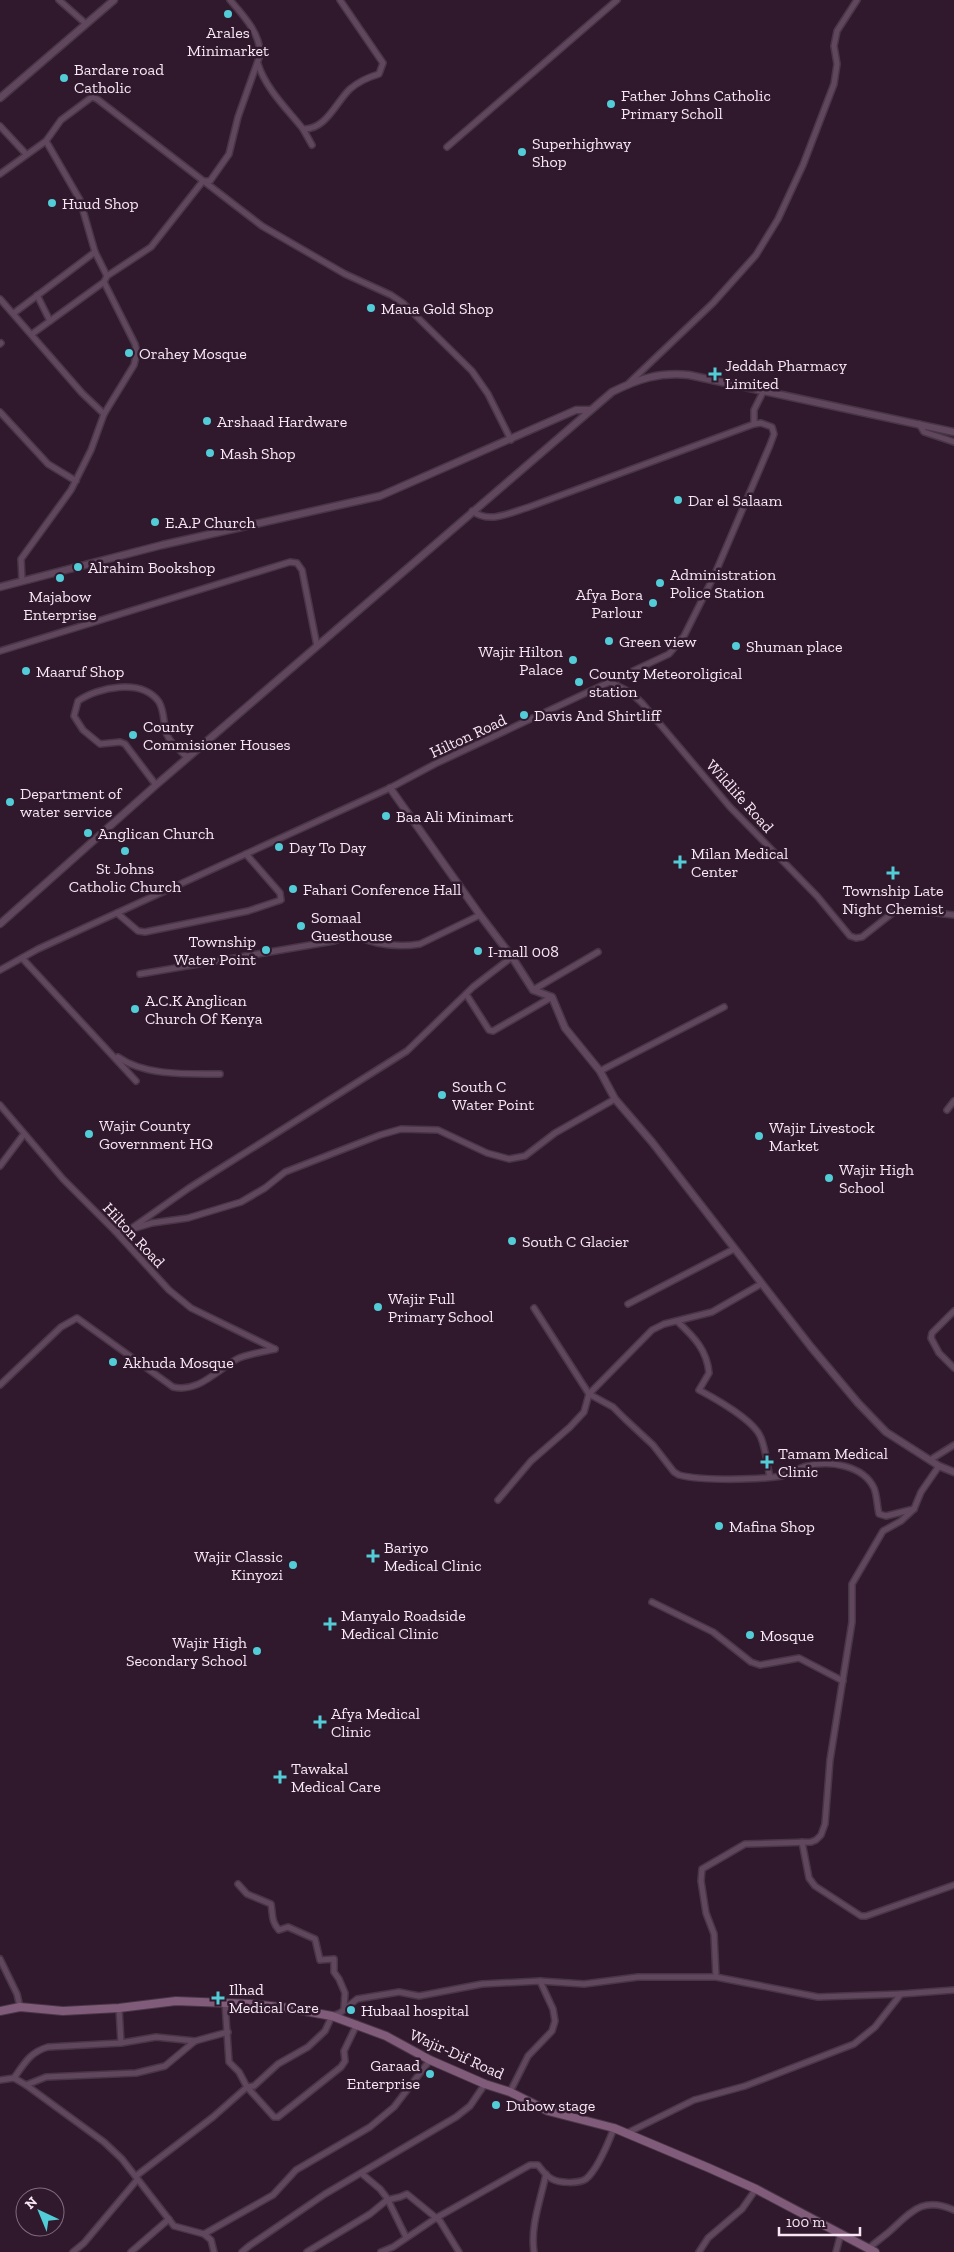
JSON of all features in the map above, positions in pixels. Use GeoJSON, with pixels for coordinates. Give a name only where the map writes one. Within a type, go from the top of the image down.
{"type":"FeatureCollection","features":[{"type":"Feature","properties":{"kind":"main road","name":"Wajir-Dif Road"},"geometry":{"type":"LineString","coordinates":[[0,2011],[20,2007],[63,2011],[119,2008],[176,2001],[288,2008],[332,2016],[386,2036],[430,2060],[485,2084],[510,2092],[548,2111],[614,2128],[756,2189],[872,2250]]}},
{"type":"Feature","properties":{"kind":"street"},"geometry":{"type":"LineString","coordinates":[[59,0],[85,23]]}},
{"type":"Feature","properties":{"kind":"street"},"geometry":{"type":"LineString","coordinates":[[0,98],[114,0]]}},
{"type":"Feature","properties":{"kind":"street"},"geometry":{"type":"LineString","coordinates":[[204,181],[210,181],[229,154],[241,109],[258,64],[261,48],[257,38],[230,0]]}},
{"type":"Feature","properties":{"kind":"street"},"geometry":{"type":"LineString","coordinates":[[302,129],[308,129],[331,114],[349,90],[379,74],[383,63],[340,0]]}},
{"type":"Feature","properties":{"kind":"street"},"geometry":{"type":"LineString","coordinates":[[447,147],[617,0]]}},
{"type":"Feature","properties":{"kind":"street"},"geometry":{"type":"LineString","coordinates":[[629,384],[714,303],[756,255],[778,219],[803,165],[834,84],[837,64],[834,46],[837,31],[857,0]]}},
{"type":"Feature","properties":{"kind":"street"},"geometry":{"type":"LineString","coordinates":[[258,64],[261,74],[274,94],[302,129],[312,145]]}},
{"type":"Feature","properties":{"kind":"street"},"geometry":{"type":"LineString","coordinates":[[0,174],[46,141],[61,120],[92,97],[97,99],[262,226],[345,274],[391,294],[403,303],[472,371],[488,394],[511,440]]}},
{"type":"Feature","properties":{"kind":"street"},"geometry":{"type":"LineString","coordinates":[[0,126],[26,154]]}},
{"type":"Feature","properties":{"kind":"street"},"geometry":{"type":"LineString","coordinates":[[22,580],[21,559],[76,481],[91,450],[104,414],[134,365],[137,352],[105,279],[80,200],[65,178],[59,163],[46,141]]}},
{"type":"Feature","properties":{"kind":"street"},"geometry":{"type":"LineString","coordinates":[[32,334],[151,247],[204,181]]}},
{"type":"Feature","properties":{"kind":"street"},"geometry":{"type":"LineString","coordinates":[[14,313],[95,252]]}},
{"type":"Feature","properties":{"kind":"street"},"geometry":{"type":"LineString","coordinates":[[38,295],[50,321]]}},
{"type":"Feature","properties":{"kind":"street"},"geometry":{"type":"LineString","coordinates":[[0,299],[82,393],[104,414]]}},
{"type":"Feature","properties":{"kind":"street"},"geometry":{"type":"LineString","coordinates":[[0,923],[156,785],[612,392],[645,377],[671,373],[709,378],[763,392],[954,432]]}},
{"type":"Feature","properties":{"kind":"street"},"geometry":{"type":"LineString","coordinates":[[472,511],[481,517],[491,518],[529,507],[629,468],[754,424],[754,410],[763,392]]}},
{"type":"Feature","properties":{"kind":"street"},"geometry":{"type":"LineString","coordinates":[[0,586],[171,542],[380,496],[576,410],[590,410]]}},
{"type":"Feature","properties":{"kind":"street"},"geometry":{"type":"LineString","coordinates":[[0,412],[48,464],[76,481]]}},
{"type":"Feature","properties":{"kind":"street","name":"Hilton Road"},"geometry":{"type":"LineString","coordinates":[[0,970],[116,913],[390,788],[669,654],[684,636],[714,576],[770,446],[774,434],[772,427],[761,423],[754,424]]}},
{"type":"Feature","properties":{"kind":"street"},"geometry":{"type":"LineString","coordinates":[[919,424],[924,432],[954,442]]}},
{"type":"Feature","properties":{"kind":"street"},"geometry":{"type":"LineString","coordinates":[[0,651],[290,562],[297,563],[302,570],[317,646]]}},
{"type":"Feature","properties":{"kind":"street","name":"Wildlife Road"},"geometry":{"type":"LineString","coordinates":[[610,682],[630,692],[642,703],[676,740],[725,800],[817,896],[850,936],[862,937],[895,911],[903,908],[954,915]]}},
{"type":"Feature","properties":{"kind":"street"},"geometry":{"type":"LineString","coordinates":[[156,785],[125,744],[120,742],[100,744],[83,730],[74,716],[78,701],[97,690],[113,688],[124,687],[150,694],[161,706],[167,736],[188,758]]}},
{"type":"Feature","properties":{"kind":"street"},"geometry":{"type":"LineString","coordinates":[[390,788],[480,916],[512,957],[532,990],[552,997],[565,1028],[600,1071],[615,1099],[812,1347],[886,1432],[939,1466],[954,1472]]}},
{"type":"Feature","properties":{"kind":"street"},"geometry":{"type":"LineString","coordinates":[[116,913],[138,931],[145,932],[248,911],[281,900],[280,893],[246,854]]}},
{"type":"Feature","properties":{"kind":"street"},"geometry":{"type":"LineString","coordinates":[[140,974],[334,941],[351,934],[370,942],[411,946],[420,944],[480,916]]}},
{"type":"Feature","properties":{"kind":"street"},"geometry":{"type":"LineString","coordinates":[[532,990],[598,952]]}},
{"type":"Feature","properties":{"kind":"street"},"geometry":{"type":"LineString","coordinates":[[129,1230],[204,1178],[407,1051],[466,994],[512,957]]}},
{"type":"Feature","properties":{"kind":"street"},"geometry":{"type":"LineString","coordinates":[[22,958],[136,1081]]}},
{"type":"Feature","properties":{"kind":"street"},"geometry":{"type":"LineString","coordinates":[[466,994],[489,1030],[493,1031],[552,997]]}},
{"type":"Feature","properties":{"kind":"street"},"geometry":{"type":"LineString","coordinates":[[600,1071],[724,1007]]}},
{"type":"Feature","properties":{"kind":"street"},"geometry":{"type":"LineString","coordinates":[[111,1053],[124,1061],[150,1069],[195,1074],[220,1074]]}},
{"type":"Feature","properties":{"kind":"street"},"geometry":{"type":"LineString","coordinates":[[115,1231],[188,1218],[241,1202],[265,1188],[285,1172],[380,1135],[401,1129],[438,1130],[487,1153],[509,1159],[525,1156],[555,1133],[615,1099]]}},
{"type":"Feature","properties":{"kind":"street"},"geometry":{"type":"LineString","coordinates":[[947,1110],[954,1101]]}},
{"type":"Feature","properties":{"kind":"street","name":"Hilton Road"},"geometry":{"type":"LineString","coordinates":[[0,1105],[63,1179],[115,1231],[169,1290],[191,1308],[275,1349],[238,1358],[199,1384],[181,1389],[173,1388],[77,1318],[62,1327],[0,1385]]}},
{"type":"Feature","properties":{"kind":"street"},"geometry":{"type":"LineString","coordinates":[[0,1166],[24,1134]]}},
{"type":"Feature","properties":{"kind":"street"},"geometry":{"type":"LineString","coordinates":[[628,1304],[686,1276],[707,1262],[734,1248]]}},
{"type":"Feature","properties":{"kind":"street"},"geometry":{"type":"LineString","coordinates":[[498,1500],[531,1461],[570,1427],[584,1412],[589,1394],[652,1330],[658,1326],[712,1312],[761,1284]]}},
{"type":"Feature","properties":{"kind":"street"},"geometry":{"type":"LineString","coordinates":[[534,1308],[572,1364],[589,1394],[612,1408],[625,1419],[653,1445],[674,1472],[679,1475],[722,1478],[770,1477],[783,1476],[805,1466],[817,1464],[852,1466],[874,1488],[879,1514],[886,1516],[914,1509]]}},
{"type":"Feature","properties":{"kind":"street"},"geometry":{"type":"LineString","coordinates":[[954,1311],[932,1333],[931,1338],[939,1353],[954,1368]]}},
{"type":"Feature","properties":{"kind":"street"},"geometry":{"type":"LineString","coordinates":[[678,1322],[694,1337],[704,1351],[709,1373],[700,1390],[755,1428],[761,1438],[770,1477]]}},
{"type":"Feature","properties":{"kind":"street"},"geometry":{"type":"LineString","coordinates":[[930,1460],[954,1445]]}},
{"type":"Feature","properties":{"kind":"street"},"geometry":{"type":"LineString","coordinates":[[716,1978],[714,1934],[706,1913],[701,1882],[702,1869],[745,1844],[802,1842],[816,1840],[821,1835],[825,1824],[830,1760],[852,1622],[852,1584],[883,1531],[901,1521],[914,1509],[921,1492],[939,1466]]}},
{"type":"Feature","properties":{"kind":"street"},"geometry":{"type":"LineString","coordinates":[[652,1602],[713,1632],[751,1662],[760,1665],[799,1658],[843,1680]]}},
{"type":"Feature","properties":{"kind":"street"},"geometry":{"type":"LineString","coordinates":[[802,1842],[809,1878],[815,1886],[861,1916],[866,1916],[901,1902],[954,1885]]}},
{"type":"Feature","properties":{"kind":"street"},"geometry":{"type":"LineString","coordinates":[[238,1884],[247,1894],[271,1904],[273,1924],[279,1930],[288,1927],[306,1934],[315,1939],[320,1960],[334,1959],[334,1972],[345,1993],[344,2008]]}},
{"type":"Feature","properties":{"kind":"street"},"geometry":{"type":"LineString","coordinates":[[0,1960],[17,1994],[20,2007]]}},
{"type":"Feature","properties":{"kind":"street"},"geometry":{"type":"LineString","coordinates":[[72,2252],[84,2243],[136,2178],[213,2117],[247,2087],[254,2086],[278,2064],[308,2048],[325,2031],[332,2016],[340,2013],[357,1999],[399,1992],[419,1996],[482,1984],[540,1981],[584,1984],[638,1977],[716,1978],[818,1997],[954,1990]]}},
{"type":"Feature","properties":{"kind":"street"},"geometry":{"type":"LineString","coordinates":[[510,2092],[528,2056],[552,2031],[555,2021],[553,2010],[540,1981]]}},
{"type":"Feature","properties":{"kind":"street"},"geometry":{"type":"LineString","coordinates":[[626,2134],[694,2100],[745,2086],[854,2044],[875,2027],[901,1994]]}},
{"type":"Feature","properties":{"kind":"street"},"geometry":{"type":"LineString","coordinates":[[225,2003],[229,2062],[239,2072],[247,2087],[274,2117],[278,2117],[341,2067],[345,2061],[344,2051],[357,2024]]}},
{"type":"Feature","properties":{"kind":"street"},"geometry":{"type":"LineString","coordinates":[[119,2008],[121,2044]]}},
{"type":"Feature","properties":{"kind":"street"},"geometry":{"type":"LineString","coordinates":[[14,2078],[30,2055],[37,2050],[48,2047],[121,2044],[156,2038],[195,2041],[228,2032]]}},
{"type":"Feature","properties":{"kind":"street"},"geometry":{"type":"LineString","coordinates":[[26,2085],[46,2077],[136,2073],[164,2066],[195,2041]]}},
{"type":"Feature","properties":{"kind":"street"},"geometry":{"type":"LineString","coordinates":[[204,2234],[273,2195],[296,2170],[370,2127],[394,2106],[430,2060]]}},
{"type":"Feature","properties":{"kind":"street"},"geometry":{"type":"LineString","coordinates":[[0,2080],[14,2078],[26,2085],[104,2142],[122,2159],[174,2226],[181,2229],[200,2231],[211,2240],[214,2252]]}},
{"type":"Feature","properties":{"kind":"street"},"geometry":{"type":"LineString","coordinates":[[242,2252],[301,2210],[456,2117],[470,2106],[485,2084]]}},
{"type":"Feature","properties":{"kind":"street"},"geometry":{"type":"LineString","coordinates":[[381,2252],[394,2249],[406,2237],[436,2218],[530,2165],[538,2166],[549,2178],[558,2182],[574,2182],[586,2179],[606,2151],[614,2128]]}},
{"type":"Feature","properties":{"kind":"street"},"geometry":{"type":"LineString","coordinates":[[361,2173],[380,2189],[406,2237]]}},
{"type":"Feature","properties":{"kind":"street"},"geometry":{"type":"LineString","coordinates":[[534,2252],[532,2241],[534,2225],[546,2174]]}},
{"type":"Feature","properties":{"kind":"street"},"geometry":{"type":"LineString","coordinates":[[699,2252],[708,2238],[742,2209],[756,2189]]}},
{"type":"Feature","properties":{"kind":"street"},"geometry":{"type":"LineString","coordinates":[[307,2252],[370,2214],[387,2200],[400,2198],[407,2194],[436,2218],[459,2252]]}},
{"type":"Feature","properties":{"kind":"street"},"geometry":{"type":"LineString","coordinates":[[872,2250],[919,2207],[933,2204],[954,2210]]}},
{"type":"Feature","properties":{"kind":"street"},"geometry":{"type":"LineString","coordinates":[[131,2252],[169,2219]]}},
{"type":"Feature","properties":{"kind":"street"},"geometry":{"type":"LineString","coordinates":[[836,2252],[841,2233]]}},
{"type":"Feature","properties":{"kind":"place","name":"Arales Minimarket"},"geometry":{"type":"Point","coordinates":[228,14]}},
{"type":"Feature","properties":{"kind":"place","name":"Bardare road Catholic"},"geometry":{"type":"Point","coordinates":[64,78]}},
{"type":"Feature","properties":{"kind":"place","name":"Father Johns Catholic Primary Scholl"},"geometry":{"type":"Point","coordinates":[611,104]}},
{"type":"Feature","properties":{"kind":"place","name":"Superhighway Shop"},"geometry":{"type":"Point","coordinates":[522,152]}},
{"type":"Feature","properties":{"kind":"place","name":"Huud Shop"},"geometry":{"type":"Point","coordinates":[52,203]}},
{"type":"Feature","properties":{"kind":"place","name":"Maua Gold Shop"},"geometry":{"type":"Point","coordinates":[371,308]}},
{"type":"Feature","properties":{"kind":"place","name":"Orahey Mosque"},"geometry":{"type":"Point","coordinates":[129,353]}},
{"type":"Feature","properties":{"kind":"place","name":"Jeddah Pharmacy Limited"},"geometry":{"type":"Point","coordinates":[715,374]}},
{"type":"Feature","properties":{"kind":"place","name":"Arshaad Hardware"},"geometry":{"type":"Point","coordinates":[207,421]}},
{"type":"Feature","properties":{"kind":"place","name":"Mash Shop"},"geometry":{"type":"Point","coordinates":[210,453]}},
{"type":"Feature","properties":{"kind":"place","name":"Dar el Salaam"},"geometry":{"type":"Point","coordinates":[678,500]}},
{"type":"Feature","properties":{"kind":"place","name":"E.A.P Church"},"geometry":{"type":"Point","coordinates":[155,522]}},
{"type":"Feature","properties":{"kind":"place","name":"Alrahim Bookshop"},"geometry":{"type":"Point","coordinates":[78,567]}},
{"type":"Feature","properties":{"kind":"place","name":"Majabow Enterprise"},"geometry":{"type":"Point","coordinates":[60,578]}},
{"type":"Feature","properties":{"kind":"place","name":"Administration Police Station"},"geometry":{"type":"Point","coordinates":[660,583]}},
{"type":"Feature","properties":{"kind":"place","name":"Afya Bora Parlour"},"geometry":{"type":"Point","coordinates":[653,603]}},
{"type":"Feature","properties":{"kind":"place","name":"Green view"},"geometry":{"type":"Point","coordinates":[609,641]}},
{"type":"Feature","properties":{"kind":"place","name":"Shuman place"},"geometry":{"type":"Point","coordinates":[736,646]}},
{"type":"Feature","properties":{"kind":"place","name":"Wajir Hilton Palace"},"geometry":{"type":"Point","coordinates":[573,660]}},
{"type":"Feature","properties":{"kind":"place","name":"Maaruf Shop"},"geometry":{"type":"Point","coordinates":[26,671]}},
{"type":"Feature","properties":{"kind":"place","name":"County Meteoroligical station"},"geometry":{"type":"Point","coordinates":[579,682]}},
{"type":"Feature","properties":{"kind":"place","name":"Davis And Shirtliff"},"geometry":{"type":"Point","coordinates":[524,715]}},
{"type":"Feature","properties":{"kind":"place","name":"County Commisioner Houses"},"geometry":{"type":"Point","coordinates":[133,735]}},
{"type":"Feature","properties":{"kind":"place","name":"Department of water service"},"geometry":{"type":"Point","coordinates":[10,802]}},
{"type":"Feature","properties":{"kind":"place","name":"Baa Ali Minimart"},"geometry":{"type":"Point","coordinates":[386,816]}},
{"type":"Feature","properties":{"kind":"place","name":"Anglican Church"},"geometry":{"type":"Point","coordinates":[88,833]}},
{"type":"Feature","properties":{"kind":"place","name":"Day To Day"},"geometry":{"type":"Point","coordinates":[279,847]}},
{"type":"Feature","properties":{"kind":"place","name":"St Johns Catholic Church"},"geometry":{"type":"Point","coordinates":[125,851]}},
{"type":"Feature","properties":{"kind":"place","name":"Milan Medical Center"},"geometry":{"type":"Point","coordinates":[680,862]}},
{"type":"Feature","properties":{"kind":"place","name":"Township Late Night Chemist"},"geometry":{"type":"Point","coordinates":[893,873]}},
{"type":"Feature","properties":{"kind":"place","name":"Fahari Conference Hall"},"geometry":{"type":"Point","coordinates":[293,889]}},
{"type":"Feature","properties":{"kind":"place","name":"Somaal Guesthouse"},"geometry":{"type":"Point","coordinates":[301,926]}},
{"type":"Feature","properties":{"kind":"place","name":"Township Water Point"},"geometry":{"type":"Point","coordinates":[266,950]}},
{"type":"Feature","properties":{"kind":"place","name":"I-mall 008"},"geometry":{"type":"Point","coordinates":[478,951]}},
{"type":"Feature","properties":{"kind":"place","name":"A.C.K Anglican Church Of Kenya"},"geometry":{"type":"Point","coordinates":[135,1009]}},
{"type":"Feature","properties":{"kind":"place","name":"South C Water Point"},"geometry":{"type":"Point","coordinates":[442,1095]}},
{"type":"Feature","properties":{"kind":"place","name":"Wajir County Government HQ"},"geometry":{"type":"Point","coordinates":[89,1134]}},
{"type":"Feature","properties":{"kind":"place","name":"Wajir Livestock Market"},"geometry":{"type":"Point","coordinates":[759,1136]}},
{"type":"Feature","properties":{"kind":"place","name":"Wajir High School"},"geometry":{"type":"Point","coordinates":[829,1178]}},
{"type":"Feature","properties":{"kind":"place","name":"South C Glacier"},"geometry":{"type":"Point","coordinates":[512,1241]}},
{"type":"Feature","properties":{"kind":"place","name":"Wajir Full Primary School"},"geometry":{"type":"Point","coordinates":[378,1307]}},
{"type":"Feature","properties":{"kind":"place","name":"Akhuda Mosque"},"geometry":{"type":"Point","coordinates":[113,1362]}},
{"type":"Feature","properties":{"kind":"place","name":"Tamam Medical Clinic"},"geometry":{"type":"Point","coordinates":[767,1462]}},
{"type":"Feature","properties":{"kind":"place","name":"Mafina Shop"},"geometry":{"type":"Point","coordinates":[719,1526]}},
{"type":"Feature","properties":{"kind":"place","name":"Bariyo Medical Clinic"},"geometry":{"type":"Point","coordinates":[373,1556]}},
{"type":"Feature","properties":{"kind":"place","name":"Wajir Classic Kinyozi"},"geometry":{"type":"Point","coordinates":[293,1565]}},
{"type":"Feature","properties":{"kind":"place","name":"Manyalo Roadside Medical Clinic"},"geometry":{"type":"Point","coordinates":[330,1624]}},
{"type":"Feature","properties":{"kind":"place","name":"Mosque"},"geometry":{"type":"Point","coordinates":[750,1635]}},
{"type":"Feature","properties":{"kind":"place","name":"Wajir High Secondary School"},"geometry":{"type":"Point","coordinates":[257,1651]}},
{"type":"Feature","properties":{"kind":"place","name":"Afya Medical Clinic"},"geometry":{"type":"Point","coordinates":[320,1722]}},
{"type":"Feature","properties":{"kind":"place","name":"Tawakal Medical Care"},"geometry":{"type":"Point","coordinates":[280,1777]}},
{"type":"Feature","properties":{"kind":"place","name":"Ilhad Medical Care"},"geometry":{"type":"Point","coordinates":[218,1998]}},
{"type":"Feature","properties":{"kind":"place","name":"Hubaal hospital"},"geometry":{"type":"Point","coordinates":[351,2010]}},
{"type":"Feature","properties":{"kind":"place","name":"Garaad Enterprise"},"geometry":{"type":"Point","coordinates":[430,2074]}},
{"type":"Feature","properties":{"kind":"place","name":"Dubow stage"},"geometry":{"type":"Point","coordinates":[496,2105]}}]}
